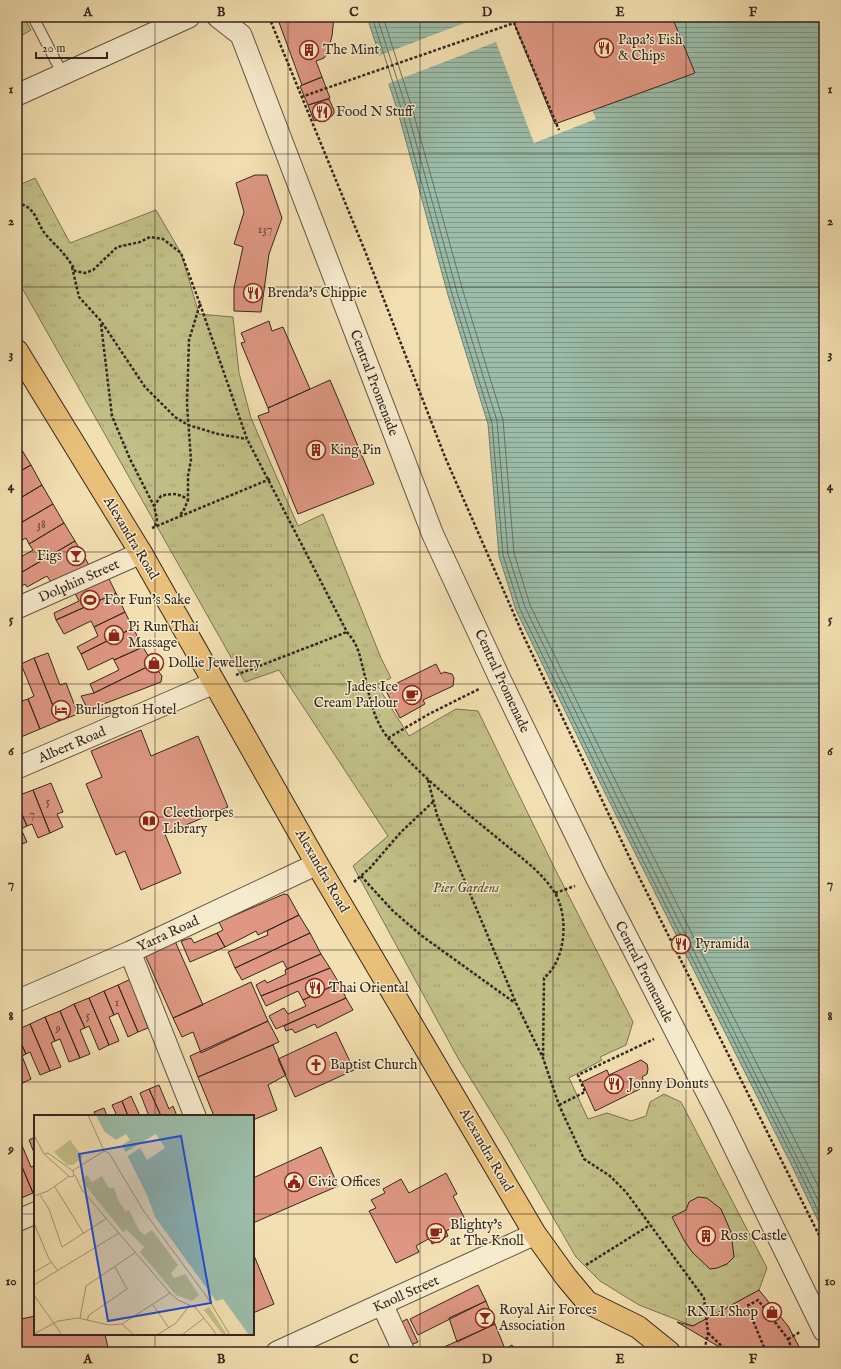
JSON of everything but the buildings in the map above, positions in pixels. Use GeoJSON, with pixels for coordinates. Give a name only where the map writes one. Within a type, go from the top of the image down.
{"type":"FeatureCollection","features":[{"type":"Feature","properties":{"kind":"main road","name":"Alexandra Road"},"geometry":{"type":"LineString","coordinates":[[17,351],[136,545],[337,897],[534,1234],[587,1302],[638,1326],[669,1352]]}},
{"type":"Feature","properties":{"kind":"street"},"geometry":{"type":"LineString","coordinates":[[20,95],[62,73],[189,17]]}},
{"type":"Feature","properties":{"kind":"street","name":"Central Promenade"},"geometry":{"type":"LineString","coordinates":[[218,17],[240,35],[433,535],[500,679],[596,877],[718,1114],[824,1331]]}},
{"type":"Feature","properties":{"kind":"street","name":"Dolphin Street"},"geometry":{"type":"LineString","coordinates":[[17,608],[136,545]]}},
{"type":"Feature","properties":{"kind":"street","name":"Albert Road"},"geometry":{"type":"LineString","coordinates":[[17,768],[214,683]]}},
{"type":"Feature","properties":{"kind":"street","name":"Yarra Road"},"geometry":{"type":"LineString","coordinates":[[17,1001],[130,952],[318,864]]}},
{"type":"Feature","properties":{"kind":"street"},"geometry":{"type":"LineString","coordinates":[[130,952],[195,1115]]}},
{"type":"Feature","properties":{"kind":"street"},"geometry":{"type":"LineString","coordinates":[[17,1221],[34,1213]]}},
{"type":"Feature","properties":{"kind":"street","name":"Knoll Street"},"geometry":{"type":"LineString","coordinates":[[277,1352],[534,1234]]}},
{"type":"Feature","properties":{"kind":"street"},"geometry":{"type":"LineString","coordinates":[[382,1304],[404,1352]]}},
{"type":"Feature","properties":{"kind":"lane"},"geometry":{"type":"LineString","coordinates":[[33,17],[62,73]]}},
{"type":"Feature","properties":{"kind":"path"},"geometry":{"type":"LineString","coordinates":[[269,17],[445,456],[524,637],[635,869],[824,1245]]}},
{"type":"Feature","properties":{"kind":"path"},"geometry":{"type":"LineString","coordinates":[[301,97],[514,23],[559,130]]}},
{"type":"Feature","properties":{"kind":"path"},"geometry":{"type":"LineString","coordinates":[[17,204],[23,205],[37,217],[45,233],[70,259],[75,271],[85,273],[93,270],[117,247],[140,242],[150,238],[163,239],[181,252],[248,439],[348,632],[358,648],[374,716],[388,738],[428,779],[536,869],[555,894],[560,906],[562,925],[560,952],[557,963],[551,972],[544,978],[542,1058]]}},
{"type":"Feature","properties":{"kind":"path"},"geometry":{"type":"LineString","coordinates":[[70,259],[79,297],[101,321],[144,387],[176,417],[188,425],[218,434],[248,439]]}},
{"type":"Feature","properties":{"kind":"path"},"geometry":{"type":"LineString","coordinates":[[170,520],[183,512],[188,500],[188,476],[191,460],[186,404],[189,340],[200,304]]}},
{"type":"Feature","properties":{"kind":"path"},"geometry":{"type":"LineString","coordinates":[[101,321],[112,416],[130,459],[154,506],[157,519],[155,526]]}},
{"type":"Feature","properties":{"kind":"path"},"geometry":{"type":"LineString","coordinates":[[136,545],[155,526],[270,480]]}},
{"type":"Feature","properties":{"kind":"path"},"geometry":{"type":"LineString","coordinates":[[154,506],[161,496],[173,493],[181,494],[188,500]]}},
{"type":"Feature","properties":{"kind":"path"},"geometry":{"type":"LineString","coordinates":[[214,683],[348,632]]}},
{"type":"Feature","properties":{"kind":"path"},"geometry":{"type":"LineString","coordinates":[[388,738],[429,714],[500,679]]}},
{"type":"Feature","properties":{"kind":"path"},"geometry":{"type":"LineString","coordinates":[[428,779],[437,815],[516,1003],[542,1058],[559,1105],[584,1159],[610,1176],[626,1192],[704,1298],[708,1333],[704,1352]]}},
{"type":"Feature","properties":{"kind":"path"},"geometry":{"type":"LineString","coordinates":[[337,897],[370,868],[401,832],[434,802]]}},
{"type":"Feature","properties":{"kind":"path"},"geometry":{"type":"LineString","coordinates":[[361,876],[393,911],[422,936],[516,1003]]}},
{"type":"Feature","properties":{"kind":"path"},"geometry":{"type":"LineString","coordinates":[[559,1105],[585,1092],[578,1075],[632,1048]]}},
{"type":"Feature","properties":{"kind":"path"},"geometry":{"type":"LineString","coordinates":[[566,1277],[650,1225]]}},
{"type":"Feature","properties":{"kind":"path"},"geometry":{"type":"LineString","coordinates":[[766,1352],[747,1306],[758,1300],[788,1339],[793,1352]]}},
{"type":"Feature","properties":{"kind":"path"},"geometry":{"type":"LineString","coordinates":[[788,1339],[800,1332]]}},
{"type":"Feature","properties":{"kind":"path"},"geometry":{"type":"LineString","coordinates":[[708,1333],[728,1352]]}},
{"type":"Feature","properties":{"kind":"green space"},"geometry":{"type":"Polygon","coordinates":[[[17,17],[24,17],[31,30],[17,38],[17,17]]]}},
{"type":"Feature","properties":{"kind":"green space","name":"Pier Gardens"},"geometry":{"type":"Polygon","coordinates":[[[35,178],[70,243],[156,210],[181,253],[199,314],[233,317],[239,373],[251,418],[298,526],[323,514],[381,658],[391,678],[377,685],[409,736],[456,709],[478,711],[554,867],[633,1022],[626,1045],[600,1057],[602,1060],[569,1078],[588,1119],[607,1113],[631,1121],[646,1116],[650,1102],[664,1094],[681,1102],[767,1268],[759,1290],[693,1326],[639,1305],[600,1281],[576,1257],[506,1136],[459,1060],[353,866],[388,836],[279,670],[245,682],[17,279],[17,186],[35,178]]]}},
{"type":"Feature","properties":{"kind":"water"},"geometry":{"type":"Polygon","coordinates":[[[367,17],[824,17],[824,1233],[792,1166],[607,797],[516,610],[499,556],[488,424],[448,295],[398,112],[367,17]]]}},
{"type":"Feature","properties":{"kind":"pier","name":"Papa's Fish & Chips"},"geometry":{"type":"Polygon","coordinates":[[[480,17],[672,17],[695,73],[592,110],[596,119],[534,143],[496,42],[387,84],[378,56],[480,17]]]}},
{"type":"Feature","properties":{"kind":"place","name":"Papa's Fish & Chips"},"geometry":{"type":"Point","coordinates":[604,48]}},
{"type":"Feature","properties":{"kind":"place","name":"The Mint"},"geometry":{"type":"Point","coordinates":[309,50]}},
{"type":"Feature","properties":{"kind":"place","name":"Food N Stuff"},"geometry":{"type":"Point","coordinates":[322,112]}},
{"type":"Feature","properties":{"kind":"place","name":"Brenda's Chippie"},"geometry":{"type":"Point","coordinates":[253,293]}},
{"type":"Feature","properties":{"kind":"place","name":"King Pin"},"geometry":{"type":"Point","coordinates":[316,450]}},
{"type":"Feature","properties":{"kind":"place","name":"Figs"},"geometry":{"type":"Point","coordinates":[76,556]}},
{"type":"Feature","properties":{"kind":"place","name":"For Fun's Sake"},"geometry":{"type":"Point","coordinates":[90,600]}},
{"type":"Feature","properties":{"kind":"place","name":"Pi Run Thai Massage"},"geometry":{"type":"Point","coordinates":[114,635]}},
{"type":"Feature","properties":{"kind":"place","name":"Dollie Jewellery"},"geometry":{"type":"Point","coordinates":[154,663]}},
{"type":"Feature","properties":{"kind":"place","name":"Jades Ice Cream Parlour"},"geometry":{"type":"Point","coordinates":[412,695]}},
{"type":"Feature","properties":{"kind":"place","name":"Burlington Hotel"},"geometry":{"type":"Point","coordinates":[61,710]}},
{"type":"Feature","properties":{"kind":"place","name":"Cleethorpes Library"},"geometry":{"type":"Point","coordinates":[149,821]}},
{"type":"Feature","properties":{"kind":"place","name":"Pyramida"},"geometry":{"type":"Point","coordinates":[681,944]}},
{"type":"Feature","properties":{"kind":"place","name":"Thai Oriental"},"geometry":{"type":"Point","coordinates":[315,988]}},
{"type":"Feature","properties":{"kind":"place","name":"Baptist Church"},"geometry":{"type":"Point","coordinates":[316,1065]}},
{"type":"Feature","properties":{"kind":"place","name":"Jonny Donuts"},"geometry":{"type":"Point","coordinates":[614,1084]}},
{"type":"Feature","properties":{"kind":"place","name":"Civic Offices"},"geometry":{"type":"Point","coordinates":[294,1182]}},
{"type":"Feature","properties":{"kind":"place","name":"Blighty's at The Knoll"},"geometry":{"type":"Point","coordinates":[436,1233]}},
{"type":"Feature","properties":{"kind":"place","name":"Ross Castle"},"geometry":{"type":"Point","coordinates":[706,1236]}},
{"type":"Feature","properties":{"kind":"place","name":"RNLI Shop"},"geometry":{"type":"Point","coordinates":[772,1312]}},
{"type":"Feature","properties":{"kind":"place","name":"Royal Air Forces Association"},"geometry":{"type":"Point","coordinates":[485,1318]}}]}
